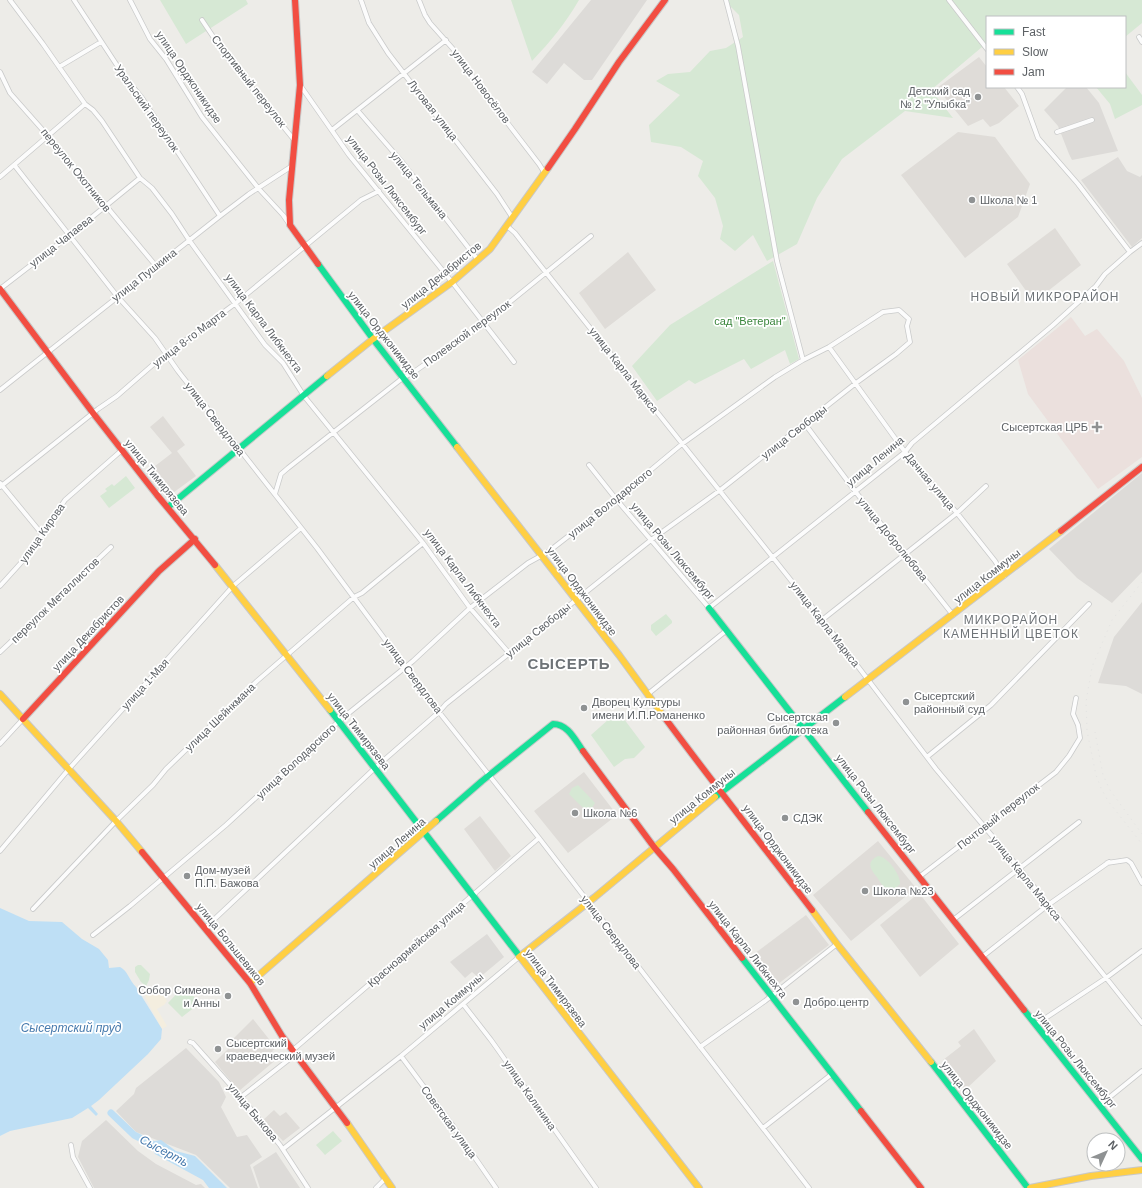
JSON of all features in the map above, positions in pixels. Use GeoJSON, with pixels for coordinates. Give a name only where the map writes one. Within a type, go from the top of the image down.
{"type":"FeatureCollection","features":[{"type":"Feature","properties":{"kind":"street","name":"улица Карла Либкнехта"},"geometry":{"type":"LineString","coordinates":[[10,0],[44,44],[85,104],[102,120],[140,178],[156,193],[172,214],[265,345],[283,363],[304,396],[334,431],[423,543],[470,608],[509,653]]}},
{"type":"Feature","properties":{"kind":"street","name":"Уральский переулок"},"geometry":{"type":"LineString","coordinates":[[74,0],[124,76],[142,98],[220,216]]}},
{"type":"Feature","properties":{"kind":"street","name":"улица Орджоникидзе"},"geometry":{"type":"LineString","coordinates":[[130,0],[150,39],[166,59],[202,117],[259,189],[283,215],[304,246],[373,338],[648,694],[837,944],[1032,1188]]}},
{"type":"Feature","properties":{"kind":"street"},"geometry":{"type":"LineString","coordinates":[[290,225],[288,200],[300,85],[295,0]]}},
{"type":"Feature","properties":{"kind":"street","name":"Луговая улица"},"geometry":{"type":"LineString","coordinates":[[361,0],[369,23],[376,35],[497,194],[512,216]]}},
{"type":"Feature","properties":{"kind":"street","name":"улица Новосёлов"},"geometry":{"type":"LineString","coordinates":[[419,0],[430,23],[446,40],[544,172]]}},
{"type":"Feature","properties":{"kind":"street","name":"улица Декабристов"},"geometry":{"type":"LineString","coordinates":[[168,507],[373,338],[381,334],[452,282],[490,249],[575,129],[619,62],[665,0]]}},
{"type":"Feature","properties":{"kind":"street"},"geometry":{"type":"LineString","coordinates":[[726,0],[738,46],[777,261],[803,360]]}},
{"type":"Feature","properties":{"kind":"street"},"geometry":{"type":"LineString","coordinates":[[949,0],[986,48]]}},
{"type":"Feature","properties":{"kind":"street","name":"Спортивный переулок"},"geometry":{"type":"LineString","coordinates":[[202,20],[226,56],[295,142]]}},
{"type":"Feature","properties":{"kind":"street"},"geometry":{"type":"LineString","coordinates":[[1138,37],[1142,42]]}},
{"type":"Feature","properties":{"kind":"street"},"geometry":{"type":"LineString","coordinates":[[332,130],[446,40]]}},
{"type":"Feature","properties":{"kind":"street"},"geometry":{"type":"LineString","coordinates":[[59,67],[101,42]]}},
{"type":"Feature","properties":{"kind":"street","name":"переулок Охотников"},"geometry":{"type":"LineString","coordinates":[[0,72],[10,92],[156,266]]}},
{"type":"Feature","properties":{"kind":"street","name":"улица Розы Люксембург"},"geometry":{"type":"LineString","coordinates":[[300,85],[349,155],[452,282],[514,362]]}},
{"type":"Feature","properties":{"kind":"street"},"geometry":{"type":"LineString","coordinates":[[1018,88],[1022,94],[1038,138],[1078,184],[1130,252]]}},
{"type":"Feature","properties":{"kind":"street"},"geometry":{"type":"LineString","coordinates":[[0,177],[15,166],[85,104]]}},
{"type":"Feature","properties":{"kind":"street","name":"улица Тельмана"},"geometry":{"type":"LineString","coordinates":[[358,111],[402,162],[478,260]]}},
{"type":"Feature","properties":{"kind":"street"},"geometry":{"type":"LineString","coordinates":[[1057,132],[1092,120]]}},
{"type":"Feature","properties":{"kind":"street","name":"улица Свердлова"},"geometry":{"type":"LineString","coordinates":[[15,166],[117,296],[155,338],[178,371],[354,597],[439,712],[539,838],[809,1188]]}},
{"type":"Feature","properties":{"kind":"street","name":"улица Пушкина"},"geometry":{"type":"LineString","coordinates":[[0,390],[220,216],[249,194],[259,189],[292,166]]}},
{"type":"Feature","properties":{"kind":"street","name":"улица Чапаева"},"geometry":{"type":"LineString","coordinates":[[0,289],[140,178]]}},
{"type":"Feature","properties":{"kind":"street","name":"улица 8-го Марта"},"geometry":{"type":"LineString","coordinates":[[1,485],[117,396],[156,362],[168,355],[236,303],[361,200],[379,191]]}},
{"type":"Feature","properties":{"kind":"street","name":"улица Карла Маркса"},"geometry":{"type":"LineString","coordinates":[[507,226],[515,233],[822,620],[927,757],[1019,868],[1142,1023]]}},
{"type":"Feature","properties":{"kind":"street","name":"Полевской переулок"},"geometry":{"type":"LineString","coordinates":[[274,494],[281,474],[404,377],[411,374],[484,323],[591,236]]}},
{"type":"Feature","properties":{"kind":"street","name":"улица Ленина"},"geometry":{"type":"LineString","coordinates":[[709,608],[905,452],[918,438],[1052,326],[1096,286],[1105,274],[1142,243]]}},
{"type":"Feature","properties":{"kind":"street","name":"улица Тимирязева"},"geometry":{"type":"LineString","coordinates":[[0,289],[93,414],[233,586],[699,1188]]}},
{"type":"Feature","properties":{"kind":"street","name":"улица Володарского"},"geometry":{"type":"LineString","coordinates":[[93,935],[130,906],[226,825],[339,722],[405,667],[470,608],[528,563],[542,556],[616,499],[682,444],[775,377],[803,360],[829,347],[883,312],[898,310],[909,319]]}},
{"type":"Feature","properties":{"kind":"street","name":"улица Свободы"},"geometry":{"type":"LineString","coordinates":[[205,928],[375,768],[439,712],[446,704],[651,540],[719,491],[910,342],[907,326],[909,319]]}},
{"type":"Feature","properties":{"kind":"street","name":"Дачная улица"},"geometry":{"type":"LineString","coordinates":[[829,347],[905,452],[958,513],[995,561],[1004,576]]}},
{"type":"Feature","properties":{"kind":"street","name":"улица Добролюбова"},"geometry":{"type":"LineString","coordinates":[[805,424],[855,491],[953,615]]}},
{"type":"Feature","properties":{"kind":"street","name":"улица Кирова"},"geometry":{"type":"LineString","coordinates":[[0,586],[28,555],[65,500],[122,450]]}},
{"type":"Feature","properties":{"kind":"street","name":"улица Розы Люксембург"},"geometry":{"type":"LineString","coordinates":[[589,465],[709,608],[1035,1025],[1142,1159]]}},
{"type":"Feature","properties":{"kind":"street","name":"улица Коммуны"},"geometry":{"type":"LineString","coordinates":[[283,1149],[401,1056],[519,956],[588,902],[722,792],[1004,576],[1142,468]]}},
{"type":"Feature","properties":{"kind":"street"},"geometry":{"type":"LineString","coordinates":[[1,485],[42,534]]}},
{"type":"Feature","properties":{"kind":"street"},"geometry":{"type":"LineString","coordinates":[[822,620],[958,513],[986,486]]}},
{"type":"Feature","properties":{"kind":"street","name":"улица 1-Мая"},"geometry":{"type":"LineString","coordinates":[[0,851],[68,770],[233,586],[301,528]]}},
{"type":"Feature","properties":{"kind":"street","name":"улица Декабристов"},"geometry":{"type":"LineString","coordinates":[[0,744],[159,571],[196,539]]}},
{"type":"Feature","properties":{"kind":"street","name":"улица Шейнкмана"},"geometry":{"type":"LineString","coordinates":[[33,909],[166,770],[258,681],[354,597],[423,543]]}},
{"type":"Feature","properties":{"kind":"street","name":"переулок Металлистов"},"geometry":{"type":"LineString","coordinates":[[0,652],[111,547]]}},
{"type":"Feature","properties":{"kind":"street"},"geometry":{"type":"LineString","coordinates":[[927,757],[991,705],[1088,604]]}},
{"type":"Feature","properties":{"kind":"street"},"geometry":{"type":"LineString","coordinates":[[648,694],[726,630]]}},
{"type":"Feature","properties":{"kind":"street","name":"улица Большевиков"},"geometry":{"type":"LineString","coordinates":[[0,694],[116,821],[250,982],[263,1002],[273,1022],[356,1135],[392,1188]]}},
{"type":"Feature","properties":{"kind":"street","name":"Почтовый переулок"},"geometry":{"type":"LineString","coordinates":[[919,876],[985,827],[1063,765],[1080,738],[1078,725],[1074,714],[1076,698]]}},
{"type":"Feature","properties":{"kind":"street","name":"улица Ленина"},"geometry":{"type":"LineString","coordinates":[[250,982],[490,775],[553,724],[559,724]]}},
{"type":"Feature","properties":{"kind":"street","name":"улица Карла Либкнехта"},"geometry":{"type":"LineString","coordinates":[[559,724],[565,728],[654,847],[673,869],[921,1188]]}},
{"type":"Feature","properties":{"kind":"street"},"geometry":{"type":"LineString","coordinates":[[953,920],[1079,822]]}},
{"type":"Feature","properties":{"kind":"street","name":"Красноармейская улица"},"geometry":{"type":"LineString","coordinates":[[241,1097],[539,838]]}},
{"type":"Feature","properties":{"kind":"street"},"geometry":{"type":"LineString","coordinates":[[982,957],[1048,905],[1108,862],[1127,860],[1134,867],[1142,883]]}},
{"type":"Feature","properties":{"kind":"street"},"geometry":{"type":"LineString","coordinates":[[700,1047],[772,996],[837,944]]}},
{"type":"Feature","properties":{"kind":"street"},"geometry":{"type":"LineString","coordinates":[[1035,1025],[1106,978],[1142,951]]}},
{"type":"Feature","properties":{"kind":"street","name":"улица Калинина"},"geometry":{"type":"LineString","coordinates":[[462,1004],[491,1040],[596,1188]]}},
{"type":"Feature","properties":{"kind":"street","name":"улица Быкова"},"geometry":{"type":"LineString","coordinates":[[190,1042],[198,1048],[241,1097],[283,1149],[308,1188]]}},
{"type":"Feature","properties":{"kind":"street","name":"Советская улица"},"geometry":{"type":"LineString","coordinates":[[401,1056],[453,1126],[496,1188]]}},
{"type":"Feature","properties":{"kind":"street"},"geometry":{"type":"LineString","coordinates":[[1100,1105],[1142,1071]]}},
{"type":"Feature","properties":{"kind":"street"},"geometry":{"type":"LineString","coordinates":[[763,1128],[832,1074]]}},
{"type":"Feature","properties":{"kind":"street"},"geometry":{"type":"LineString","coordinates":[[71,1144],[73,1157],[90,1188]]}},
{"type":"Feature","properties":{"kind":"street"},"geometry":{"type":"LineString","coordinates":[[1032,1188],[1091,1176],[1142,1170]]}},
{"type":"Feature","properties":{"kind":"street"},"geometry":{"type":"LineString","coordinates":[[376,1188],[385,1178]]}},
{"type":"Feature","properties":{"kind":"shaded area"},"geometry":{"type":"Polygon","coordinates":[[[591,0],[647,0],[592,80],[584,80],[564,63],[547,84],[532,72],[591,0]]]}},
{"type":"Feature","properties":{"kind":"shaded area","name":"Детский сад № 2 \"Улыбка\""},"geometry":{"type":"Polygon","coordinates":[[[979,57],[986,66],[986,88],[1005,88],[1019,106],[999,123],[990,127],[983,119],[968,126],[937,88],[979,57]]]}},
{"type":"Feature","properties":{"kind":"shaded area"},"geometry":{"type":"Polygon","coordinates":[[[1066,88],[1087,88],[1099,103],[1118,151],[1072,160],[1058,126],[1044,110],[1066,88]]]}},
{"type":"Feature","properties":{"kind":"shaded area","name":"Школа № 1"},"geometry":{"type":"Polygon","coordinates":[[[958,132],[995,137],[1030,184],[1018,217],[965,258],[901,175],[958,132]]]}},
{"type":"Feature","properties":{"kind":"shaded area"},"geometry":{"type":"Polygon","coordinates":[[[1118,157],[1127,171],[1140,177],[1142,175],[1142,238],[1132,247],[1081,180],[1118,157]]]}},
{"type":"Feature","properties":{"kind":"shaded area"},"geometry":{"type":"Polygon","coordinates":[[[1055,228],[1081,265],[1034,302],[1007,264],[1055,228]]]}},
{"type":"Feature","properties":{"kind":"shaded area"},"geometry":{"type":"Polygon","coordinates":[[[628,252],[656,290],[605,329],[579,293],[628,252]]]}},
{"type":"Feature","properties":{"kind":"shaded area","name":"Сысертская ЦРБ"},"geometry":{"type":"Polygon","coordinates":[[[1071,317],[1085,336],[1097,329],[1124,361],[1142,398],[1142,457],[1098,489],[1028,394],[1018,360],[1071,317]]]}},
{"type":"Feature","properties":{"kind":"shaded area"},"geometry":{"type":"Polygon","coordinates":[[[163,416],[185,445],[177,451],[196,476],[166,498],[146,473],[172,453],[150,427],[163,416]]]}},
{"type":"Feature","properties":{"kind":"shaded area"},"geometry":{"type":"Polygon","coordinates":[[[1142,473],[1142,572],[1112,603],[1077,578],[1049,549],[1142,473]]]}},
{"type":"Feature","properties":{"kind":"shaded area"},"geometry":{"type":"Polygon","coordinates":[[[1142,602],[1142,694],[1126,686],[1098,683],[1114,637],[1142,602]]]}},
{"type":"Feature","properties":{"kind":"shaded area","name":"Школа №6"},"geometry":{"type":"Polygon","coordinates":[[[584,772],[617,815],[568,853],[534,811],[584,772]]]}},
{"type":"Feature","properties":{"kind":"shaded area"},"geometry":{"type":"Polygon","coordinates":[[[480,816],[511,856],[495,871],[464,829],[480,816]]]}},
{"type":"Feature","properties":{"kind":"shaded area","name":"Школа №23"},"geometry":{"type":"Polygon","coordinates":[[[878,841],[916,888],[851,941],[813,895],[878,841]]]}},
{"type":"Feature","properties":{"kind":"shaded area"},"geometry":{"type":"Polygon","coordinates":[[[919,893],[959,944],[920,977],[880,925],[919,893]]]}},
{"type":"Feature","properties":{"kind":"shaded area"},"geometry":{"type":"Polygon","coordinates":[[[806,915],[829,945],[778,984],[754,954],[806,915]]]}},
{"type":"Feature","properties":{"kind":"shaded area"},"geometry":{"type":"Polygon","coordinates":[[[487,934],[504,957],[479,978],[472,972],[465,978],[450,962],[487,934]]]}},
{"type":"Feature","properties":{"kind":"shaded area"},"geometry":{"type":"Polygon","coordinates":[[[253,1019],[276,1048],[272,1051],[278,1058],[239,1091],[215,1062],[231,1046],[229,1043],[253,1019]]]}},
{"type":"Feature","properties":{"kind":"shaded area"},"geometry":{"type":"Polygon","coordinates":[[[974,1029],[996,1061],[965,1090],[943,1060],[961,1046],[958,1042],[974,1029]]]}},
{"type":"Feature","properties":{"kind":"shaded area"},"geometry":{"type":"Polygon","coordinates":[[[186,1048],[219,1082],[226,1097],[221,1107],[237,1137],[247,1135],[262,1157],[250,1165],[258,1188],[230,1188],[196,1155],[136,1132],[116,1111],[134,1094],[136,1088],[186,1048]]]}},
{"type":"Feature","properties":{"kind":"shaded area"},"geometry":{"type":"Polygon","coordinates":[[[274,1110],[280,1116],[286,1112],[300,1128],[283,1141],[263,1120],[274,1110]]]}},
{"type":"Feature","properties":{"kind":"shaded area"},"geometry":{"type":"Polygon","coordinates":[[[106,1120],[138,1151],[156,1164],[196,1185],[201,1184],[205,1188],[94,1188],[78,1157],[82,1141],[106,1120]]]}},
{"type":"Feature","properties":{"kind":"shaded area"},"geometry":{"type":"Polygon","coordinates":[[[276,1152],[300,1188],[260,1188],[253,1167],[276,1152]]]}},
{"type":"Feature","properties":{"kind":"green space"},"geometry":{"type":"Polygon","coordinates":[[[160,0],[246,0],[248,4],[186,44],[160,0]]]}},
{"type":"Feature","properties":{"kind":"green space"},"geometry":{"type":"Polygon","coordinates":[[[511,0],[579,0],[557,32],[532,61],[511,0]]]}},
{"type":"Feature","properties":{"kind":"green space"},"geometry":{"type":"Polygon","coordinates":[[[724,0],[1142,0],[1142,23],[1126,36],[1126,16],[986,16],[986,52],[982,47],[931,90],[953,118],[905,111],[842,159],[817,198],[797,244],[767,261],[753,235],[735,251],[720,239],[723,226],[715,198],[698,176],[703,161],[681,147],[651,142],[649,125],[680,95],[656,81],[668,74],[690,72],[710,51],[726,48],[743,37],[739,15],[724,0]]]}},
{"type":"Feature","properties":{"kind":"green space"},"geometry":{"type":"Polygon","coordinates":[[[1126,73],[1142,95],[1142,105],[1115,119],[1110,104],[1097,88],[1126,88],[1126,73]]]}},
{"type":"Feature","properties":{"kind":"green space","name":"сад \"Ветеран\""},"geometry":{"type":"Polygon","coordinates":[[[773,261],[799,359],[790,364],[785,350],[751,369],[744,359],[695,384],[689,380],[657,401],[632,366],[670,325],[773,261]]]}},
{"type":"Feature","properties":{"kind":"green space"},"geometry":{"type":"Polygon","coordinates":[[[126,476],[135,488],[109,508],[100,496],[107,491],[105,489],[112,484],[114,486],[126,476]]]}},
{"type":"Feature","properties":{"kind":"green space"},"geometry":{"type":"Polygon","coordinates":[[[666,614],[672,623],[656,636],[651,630],[651,625],[666,614]]]}},
{"type":"Feature","properties":{"kind":"green space"},"geometry":{"type":"Polygon","coordinates":[[[618,711],[645,747],[634,758],[625,759],[614,767],[591,735],[618,711]]]}},
{"type":"Feature","properties":{"kind":"green space"},"geometry":{"type":"Polygon","coordinates":[[[578,785],[595,803],[592,808],[587,811],[569,794],[572,788],[578,785]]]}},
{"type":"Feature","properties":{"kind":"green space"},"geometry":{"type":"Polygon","coordinates":[[[878,856],[889,862],[896,871],[900,884],[895,889],[888,890],[880,883],[871,868],[870,866],[872,861],[878,856]]]}},
{"type":"Feature","properties":{"kind":"green space"},"geometry":{"type":"Polygon","coordinates":[[[141,965],[150,974],[146,986],[141,982],[135,972],[135,967],[141,965]]]}},
{"type":"Feature","properties":{"kind":"green space"},"geometry":{"type":"Polygon","coordinates":[[[184,986],[200,1003],[182,1017],[168,1003],[184,986]]]}},
{"type":"Feature","properties":{"kind":"green space"},"geometry":{"type":"Polygon","coordinates":[[[333,1131],[342,1141],[325,1155],[316,1145],[333,1131]]]}},
{"type":"Feature","properties":{"kind":"sand"},"geometry":{"type":"Polygon","coordinates":[[[150,989],[163,995],[167,1001],[164,1005],[157,1009],[167,1026],[162,1029],[145,997],[145,994],[150,989]]]}},
{"type":"Feature","properties":{"kind":"water","name":"Сысертский пруд"},"geometry":{"type":"Polygon","coordinates":[[[0,908],[29,921],[62,922],[82,939],[99,949],[108,960],[109,968],[120,967],[125,971],[162,1029],[161,1039],[148,1054],[91,1106],[98,1114],[96,1116],[88,1108],[72,1118],[10,1131],[0,1136],[0,908]]]}},
{"type":"Feature","properties":{"kind":"water"},"geometry":{"type":"Polygon","coordinates":[[[161,1140],[176,1151],[195,1156],[227,1188],[209,1188],[203,1180],[155,1154],[149,1142],[161,1140]]]}},
{"type":"Feature","properties":{"kind":"waterway","name":"Сысерть"},"geometry":{"type":"LineString","coordinates":[[111,1113],[134,1135],[156,1146]]}},
{"type":"Feature","properties":{"kind":"railway"},"geometry":{"type":"LineString","coordinates":[[1142,582],[1112,620],[1092,667],[1086,702],[1087,731],[1096,775],[1101,788],[1108,801],[1142,844]]}},
{"type":"Feature","properties":{"kind":"railway"},"geometry":{"type":"LineString","coordinates":[[1095,732],[1103,775],[1110,790],[1142,834]]}},
{"type":"Feature","properties":{"kind":"traffic: fast"},"geometry":{"type":"LineString","coordinates":[[318,264],[373,339],[457,447]]}},
{"type":"Feature","properties":{"kind":"traffic: fast"},"geometry":{"type":"LineString","coordinates":[[168,507],[327,376]]}},
{"type":"Feature","properties":{"kind":"traffic: fast"},"geometry":{"type":"LineString","coordinates":[[709,608],[868,812]]}},
{"type":"Feature","properties":{"kind":"traffic: fast"},"geometry":{"type":"LineString","coordinates":[[715,797],[845,697]]}},
{"type":"Feature","properties":{"kind":"traffic: fast"},"geometry":{"type":"LineString","coordinates":[[330,710],[521,958]]}},
{"type":"Feature","properties":{"kind":"traffic: fast"},"geometry":{"type":"LineString","coordinates":[[436,821],[482,781],[553,724],[567,730],[583,751]]}},
{"type":"Feature","properties":{"kind":"traffic: fast"},"geometry":{"type":"LineString","coordinates":[[742,958],[861,1111]]}},
{"type":"Feature","properties":{"kind":"traffic: fast"},"geometry":{"type":"LineString","coordinates":[[1024,1010],[1142,1159]]}},
{"type":"Feature","properties":{"kind":"traffic: fast"},"geometry":{"type":"LineString","coordinates":[[931,1062],[1028,1188]]}},
{"type":"Feature","properties":{"kind":"traffic: slow"},"geometry":{"type":"LineString","coordinates":[[327,376],[373,339],[452,282],[490,249],[548,168]]}},
{"type":"Feature","properties":{"kind":"traffic: slow"},"geometry":{"type":"LineString","coordinates":[[457,447],[619,655],[665,718]]}},
{"type":"Feature","properties":{"kind":"traffic: slow"},"geometry":{"type":"LineString","coordinates":[[845,697],[1061,531]]}},
{"type":"Feature","properties":{"kind":"traffic: slow"},"geometry":{"type":"LineString","coordinates":[[215,565],[330,710]]}},
{"type":"Feature","properties":{"kind":"traffic: slow"},"geometry":{"type":"LineString","coordinates":[[0,694],[116,821],[142,852]]}},
{"type":"Feature","properties":{"kind":"traffic: slow"},"geometry":{"type":"LineString","coordinates":[[519,957],[595,897],[715,797]]}},
{"type":"Feature","properties":{"kind":"traffic: slow"},"geometry":{"type":"LineString","coordinates":[[250,983],[436,821]]}},
{"type":"Feature","properties":{"kind":"traffic: slow"},"geometry":{"type":"LineString","coordinates":[[812,910],[837,944],[931,1062]]}},
{"type":"Feature","properties":{"kind":"traffic: slow"},"geometry":{"type":"LineString","coordinates":[[521,958],[699,1188]]}},
{"type":"Feature","properties":{"kind":"traffic: slow"},"geometry":{"type":"LineString","coordinates":[[347,1123],[392,1188]]}},
{"type":"Feature","properties":{"kind":"traffic: slow"},"geometry":{"type":"LineString","coordinates":[[1030,1188],[1091,1176],[1142,1170]]}},
{"type":"Feature","properties":{"kind":"traffic: jam"},"geometry":{"type":"LineString","coordinates":[[295,0],[300,85],[289,200],[290,225],[318,264]]}},
{"type":"Feature","properties":{"kind":"traffic: jam"},"geometry":{"type":"LineString","coordinates":[[548,168],[619,62],[665,0]]}},
{"type":"Feature","properties":{"kind":"traffic: jam"},"geometry":{"type":"LineString","coordinates":[[0,289],[93,413],[157,495],[215,565]]}},
{"type":"Feature","properties":{"kind":"traffic: jam"},"geometry":{"type":"LineString","coordinates":[[1061,531],[1142,467]]}},
{"type":"Feature","properties":{"kind":"traffic: jam"},"geometry":{"type":"LineString","coordinates":[[23,719],[159,571],[195,539]]}},
{"type":"Feature","properties":{"kind":"traffic: jam"},"geometry":{"type":"LineString","coordinates":[[665,718],[812,910]]}},
{"type":"Feature","properties":{"kind":"traffic: jam"},"geometry":{"type":"LineString","coordinates":[[583,751],[654,847],[673,869],[742,958]]}},
{"type":"Feature","properties":{"kind":"traffic: jam"},"geometry":{"type":"LineString","coordinates":[[868,812],[1024,1010]]}},
{"type":"Feature","properties":{"kind":"traffic: jam"},"geometry":{"type":"LineString","coordinates":[[142,852],[250,983],[282,1036],[347,1123]]}},
{"type":"Feature","properties":{"kind":"traffic: jam"},"geometry":{"type":"LineString","coordinates":[[861,1111],[921,1188]]}},
{"type":"Feature","properties":{"kind":"place","name":"Детский сад № 2 \"Улыбка\""},"geometry":{"type":"Point","coordinates":[978,97]}},
{"type":"Feature","properties":{"kind":"place","name":"Школа № 1"},"geometry":{"type":"Point","coordinates":[972,200]}},
{"type":"Feature","properties":{"kind":"place","name":"Сысертская ЦРБ"},"geometry":{"type":"Point","coordinates":[1097,427]}},
{"type":"Feature","properties":{"kind":"place","name":"Сысертский районный суд"},"geometry":{"type":"Point","coordinates":[906,702]}},
{"type":"Feature","properties":{"kind":"place","name":"Дворец Культуры имени И.П.Романенко"},"geometry":{"type":"Point","coordinates":[584,708]}},
{"type":"Feature","properties":{"kind":"place","name":"Сысертская районная библиотека"},"geometry":{"type":"Point","coordinates":[836,723]}},
{"type":"Feature","properties":{"kind":"place","name":"Школа №6"},"geometry":{"type":"Point","coordinates":[575,813]}},
{"type":"Feature","properties":{"kind":"place","name":"СДЭК"},"geometry":{"type":"Point","coordinates":[785,818]}},
{"type":"Feature","properties":{"kind":"place","name":"Дом-музей П.П. Бажова"},"geometry":{"type":"Point","coordinates":[187,876]}},
{"type":"Feature","properties":{"kind":"place","name":"Школа №23"},"geometry":{"type":"Point","coordinates":[865,891]}},
{"type":"Feature","properties":{"kind":"place","name":"Собор Симеона и Анны"},"geometry":{"type":"Point","coordinates":[228,996]}},
{"type":"Feature","properties":{"kind":"place","name":"Добро.центр"},"geometry":{"type":"Point","coordinates":[796,1002]}},
{"type":"Feature","properties":{"kind":"place","name":"Сысертский краеведческий музей"},"geometry":{"type":"Point","coordinates":[218,1049]}},
{"type":"Feature","properties":{"kind":"district","name":"НОВЫЙ МИКРОРАЙОН"},"geometry":{"type":"Point","coordinates":[1045,297]}},
{"type":"Feature","properties":{"kind":"district","name":"МИКРОРАЙОН КАМЕННЫЙ ЦВЕТОК"},"geometry":{"type":"Point","coordinates":[1011,627]}},
{"type":"Feature","properties":{"kind":"district","name":"СЫСЕРТЬ"},"geometry":{"type":"Point","coordinates":[569,663]}}]}
